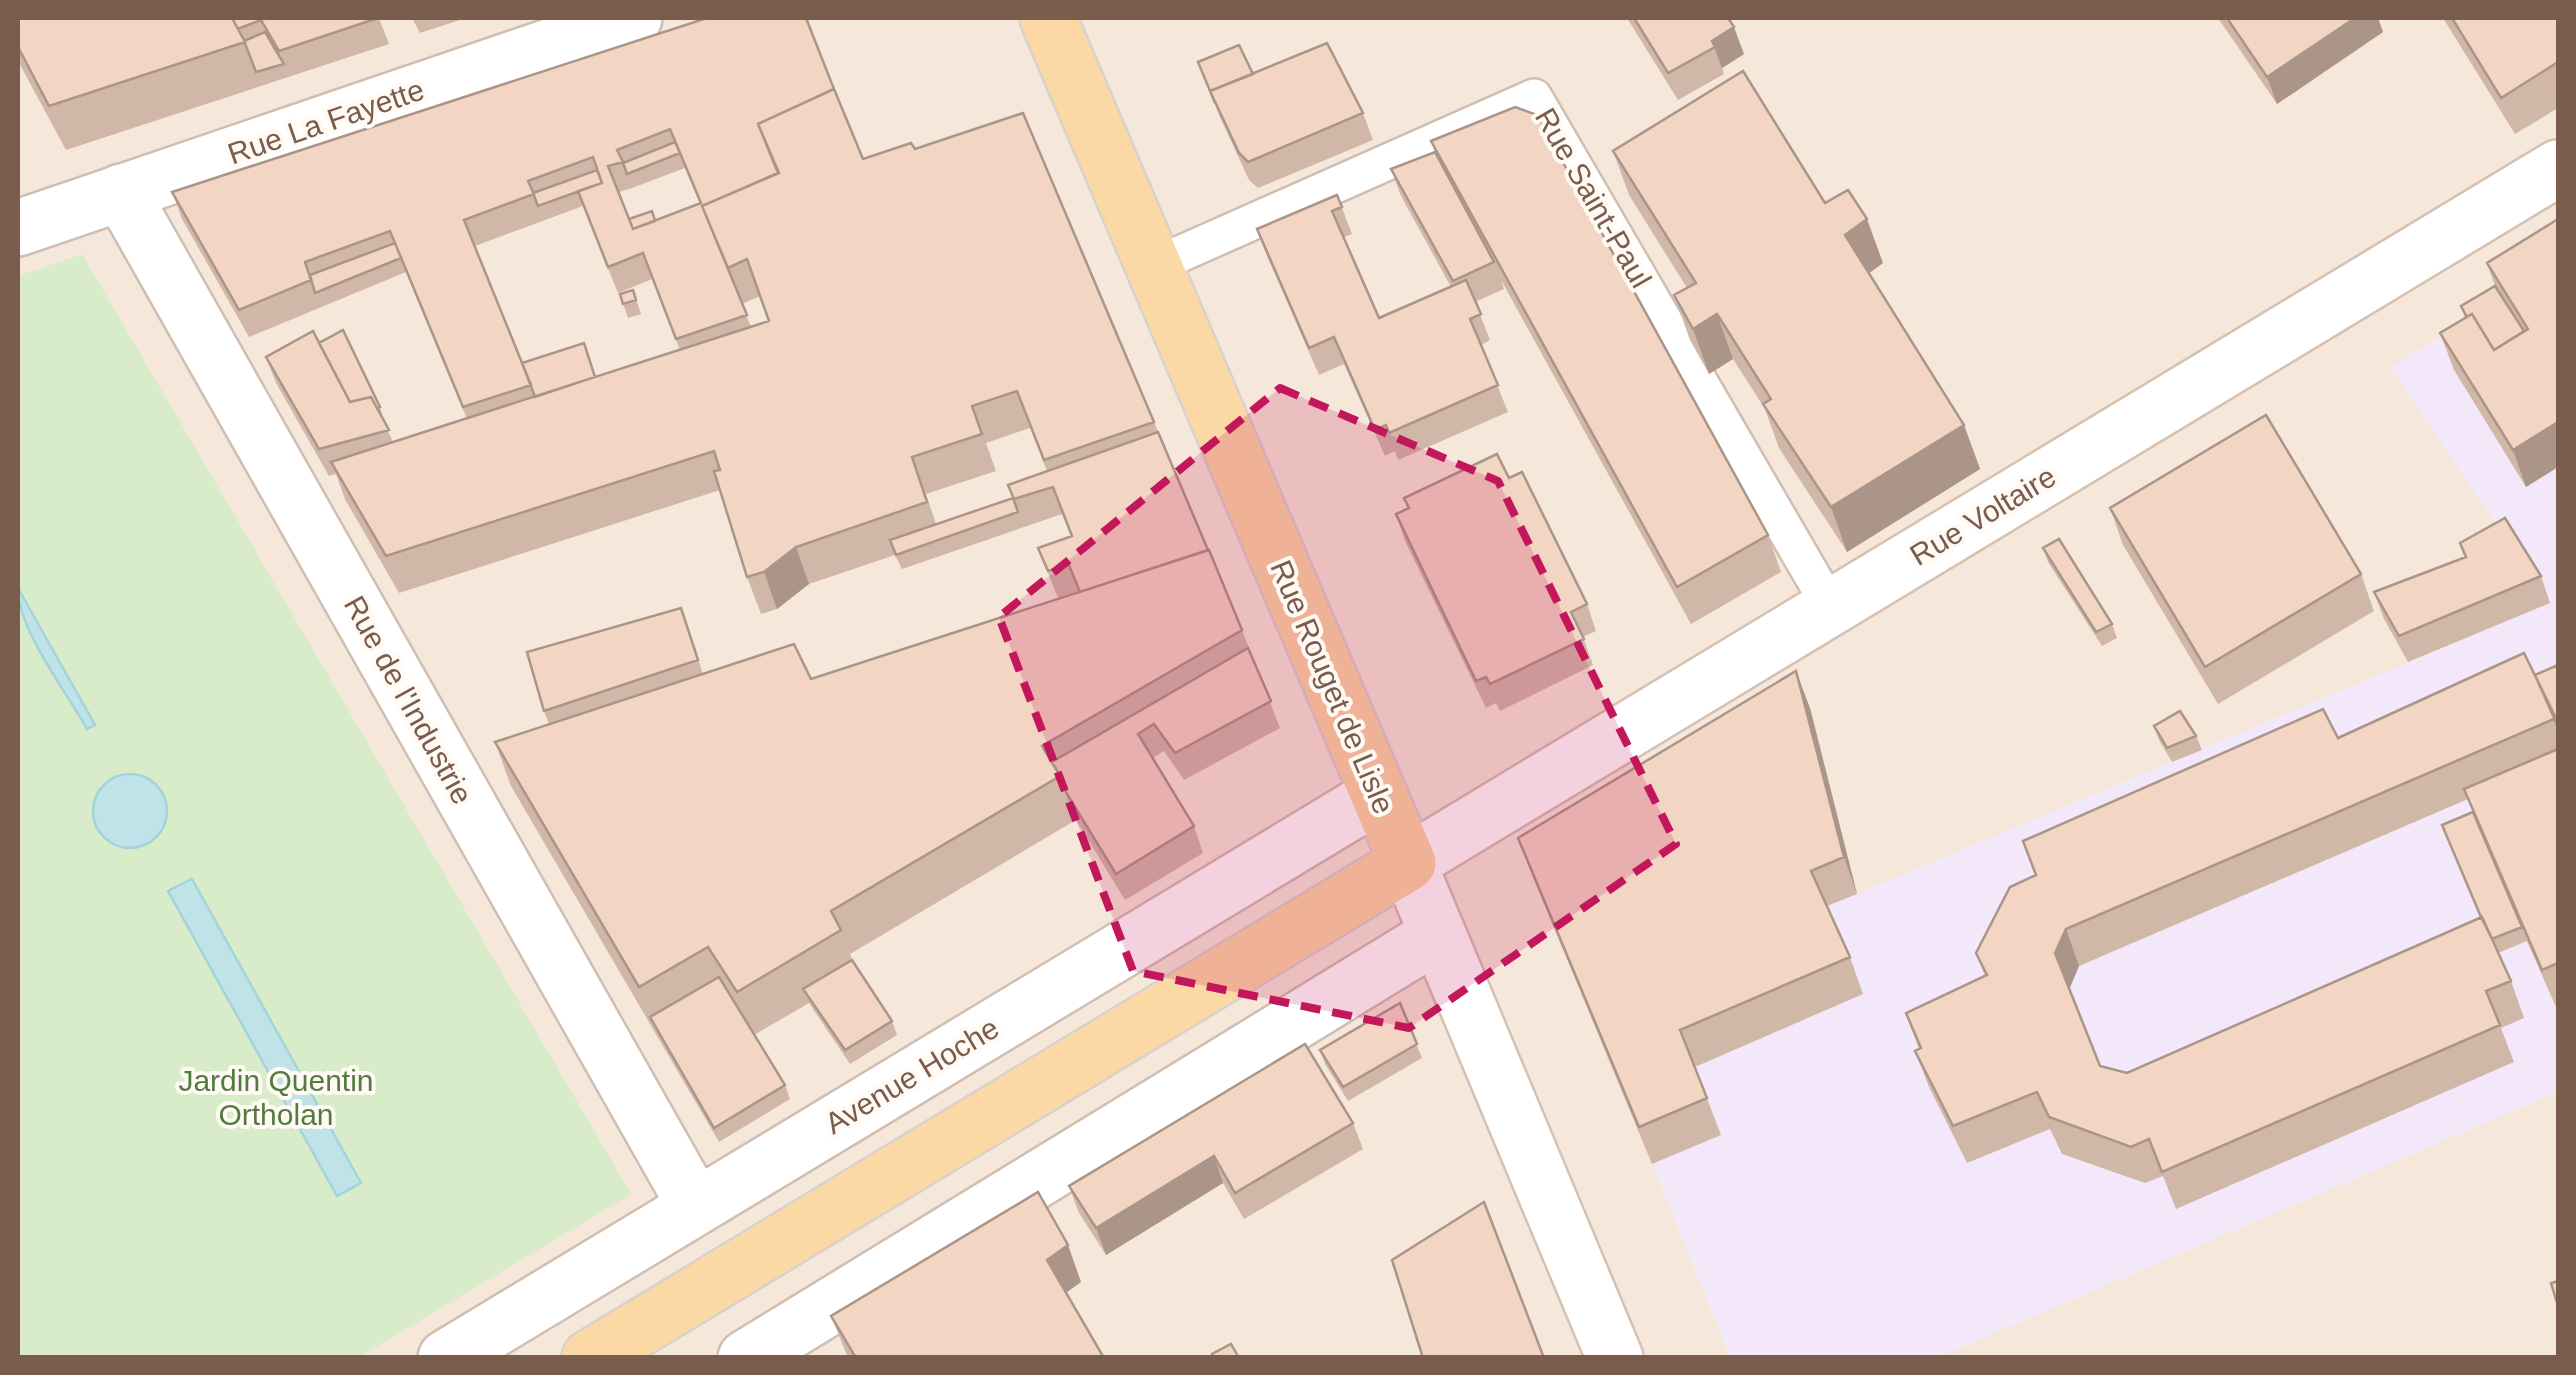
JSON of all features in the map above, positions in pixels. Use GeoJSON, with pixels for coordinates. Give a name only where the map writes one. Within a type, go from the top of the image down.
{"type":"FeatureCollection","features":[{"type":"Feature","properties":{"kind":"main road","name":"Rue Rouget de Lisle"},"geometry":{"type":"LineString","coordinates":[[1048,18],[1408,863]]}},
{"type":"Feature","properties":{"kind":"main road"},"geometry":{"type":"LineString","coordinates":[[590,1358],[1408,863]]}},
{"type":"Feature","properties":{"kind":"street","name":"Rue La Fayette"},"geometry":{"type":"LineString","coordinates":[[18,228],[634,18]]}},
{"type":"Feature","properties":{"kind":"street","name":"Rue Voltaire"},"geometry":{"type":"LineString","coordinates":[[1408,863],[2558,168]]}},
{"type":"Feature","properties":{"kind":"street","name":"Rue de l'Industrie"},"geometry":{"type":"LineString","coordinates":[[121,192],[696,1207]]}},
{"type":"Feature","properties":{"kind":"street","name":"Avenue Hoche"},"geometry":{"type":"LineString","coordinates":[[446,1358],[1378,795]]}},
{"type":"Feature","properties":{"kind":"street","name":"Rue Rouget de Lisle"},"geometry":{"type":"LineString","coordinates":[[1408,863],[1615,1358]]}},
{"type":"Feature","properties":{"kind":"street"},"geometry":{"type":"LineString","coordinates":[[768,1352],[1438,934]]}},
{"type":"Feature","properties":{"kind":"lane","name":"Rue Saint-Paul"},"geometry":{"type":"LineString","coordinates":[[1153,266],[1534,97],[1830,608]]}},
{"type":"Feature","properties":{"kind":"highlighted area"},"geometry":{"type":"Polygon","coordinates":[[[1280,388],[1498,481],[1676,844],[1409,1028],[1133,971],[999,617],[1280,388]]]}},
{"type":"Feature","properties":{"kind":"shaded area"},"geometry":{"type":"Polygon","coordinates":[[[18,18],[2558,18],[2558,1357],[18,1357],[18,18]]]}},
{"type":"Feature","properties":{"kind":"shaded area"},"geometry":{"type":"Polygon","coordinates":[[[2558,264],[2558,1092],[1939,1357],[1730,1357],[1589,1006],[2550,603],[2390,367],[2558,264]]]}},
{"type":"Feature","properties":{"kind":"green space","name":"Jardin Quentin Ortholan"},"geometry":{"type":"Polygon","coordinates":[[[82,254],[631,1194],[359,1357],[18,1357],[18,276],[82,254]]]}},
{"type":"Feature","properties":{"kind":"water"},"geometry":{"type":"Polygon","coordinates":[[[18,588],[95,725],[87,729],[34,641],[18,588]]]}},
{"type":"Feature","properties":{"kind":"water"},"geometry":{"type":"Polygon","coordinates":[[[130,774],[156,785],[167,811],[156,837],[130,848],[104,837],[93,811],[104,785],[130,774]]]}},
{"type":"Feature","properties":{"kind":"water"},"geometry":{"type":"Polygon","coordinates":[[[192,879],[361,1183],[337,1196],[168,891],[192,879]]]}},
{"type":"Feature","properties":{"kind":"building"},"geometry":{"type":"Polygon","coordinates":[[[18,18],[232,18],[245,42],[49,106],[18,47],[18,18]]]}},
{"type":"Feature","properties":{"kind":"building"},"geometry":{"type":"Polygon","coordinates":[[[232,18],[378,18],[279,51],[261,20],[238,29],[232,18]]]}},
{"type":"Feature","properties":{"kind":"building"},"geometry":{"type":"Polygon","coordinates":[[[707,18],[806,18],[834,89],[758,124],[778,173],[702,206],[747,315],[676,339],[643,253],[608,267],[578,191],[602,183],[593,157],[528,181],[534,194],[464,220],[531,385],[463,407],[390,231],[305,262],[311,280],[239,310],[172,192],[707,18]],[[670,129],[617,150],[623,162],[608,166],[633,229],[701,203],[670,129]]]}},
{"type":"Feature","properties":{"kind":"building"},"geometry":{"type":"Polygon","coordinates":[[[1634,18],[1728,18],[1734,27],[1712,41],[1715,47],[1668,73],[1634,18]]]}},
{"type":"Feature","properties":{"kind":"building"},"geometry":{"type":"Polygon","coordinates":[[[2227,18],[2355,18],[2267,77],[2227,18]]]}},
{"type":"Feature","properties":{"kind":"building"},"geometry":{"type":"Polygon","coordinates":[[[2452,18],[2558,18],[2558,62],[2501,98],[2452,18]]]}},
{"type":"Feature","properties":{"kind":"building"},"geometry":{"type":"Polygon","coordinates":[[[265,32],[284,64],[256,72],[244,41],[265,32]]]}},
{"type":"Feature","properties":{"kind":"building"},"geometry":{"type":"Polygon","coordinates":[[[1327,43],[1363,113],[1248,162],[1239,153],[1210,91],[1327,43]]]}},
{"type":"Feature","properties":{"kind":"building"},"geometry":{"type":"Polygon","coordinates":[[[1239,45],[1253,74],[1210,91],[1198,62],[1239,45]]]}},
{"type":"Feature","properties":{"kind":"building"},"geometry":{"type":"Polygon","coordinates":[[[1743,71],[1825,203],[1848,190],[1867,219],[1845,235],[1964,425],[1831,507],[1763,404],[1771,399],[1717,314],[1693,329],[1674,295],[1696,283],[1613,151],[1743,71]]]}},
{"type":"Feature","properties":{"kind":"building"},"geometry":{"type":"Polygon","coordinates":[[[834,89],[863,159],[911,143],[915,149],[1023,113],[1154,422],[1044,460],[1017,391],[972,406],[982,434],[912,457],[927,502],[796,547],[764,572],[747,577],[714,471],[720,470],[714,451],[386,556],[331,462],[769,321],[747,259],[728,268],[702,206],[779,173],[758,124],[834,89]]]}},
{"type":"Feature","properties":{"kind":"building"},"geometry":{"type":"Polygon","coordinates":[[[1515,107],[1537,115],[1768,535],[1677,587],[1431,141],[1515,107]]]}},
{"type":"Feature","properties":{"kind":"building"},"geometry":{"type":"Polygon","coordinates":[[[675,142],[680,153],[627,174],[623,163],[675,142]]]}},
{"type":"Feature","properties":{"kind":"building"},"geometry":{"type":"Polygon","coordinates":[[[1435,152],[1494,262],[1453,281],[1391,169],[1435,152]]]}},
{"type":"Feature","properties":{"kind":"building"},"geometry":{"type":"Polygon","coordinates":[[[597,170],[602,183],[538,206],[533,193],[597,170]]]}},
{"type":"Feature","properties":{"kind":"building"},"geometry":{"type":"Polygon","coordinates":[[[1337,195],[1342,207],[1332,211],[1379,318],[1466,280],[1481,314],[1470,319],[1498,385],[1389,433],[1386,425],[1375,430],[1334,337],[1309,348],[1257,229],[1337,195]]]}},
{"type":"Feature","properties":{"kind":"building"},"geometry":{"type":"Polygon","coordinates":[[[652,211],[655,221],[633,229],[629,219],[652,211]]]}},
{"type":"Feature","properties":{"kind":"building"},"geometry":{"type":"Polygon","coordinates":[[[2558,219],[2558,422],[2513,450],[2440,333],[2472,314],[2494,350],[2528,329],[2487,263],[2558,219]]]}},
{"type":"Feature","properties":{"kind":"building"},"geometry":{"type":"Polygon","coordinates":[[[395,243],[401,258],[315,293],[310,275],[395,243]]]}},
{"type":"Feature","properties":{"kind":"building"},"geometry":{"type":"Polygon","coordinates":[[[2495,286],[2524,331],[2494,350],[2472,314],[2467,317],[2461,306],[2495,286]]]}},
{"type":"Feature","properties":{"kind":"building"},"geometry":{"type":"Polygon","coordinates":[[[633,290],[636,300],[623,304],[620,294],[633,290]]]}},
{"type":"Feature","properties":{"kind":"building"},"geometry":{"type":"Polygon","coordinates":[[[343,330],[380,407],[371,397],[350,402],[319,343],[343,330]]]}},
{"type":"Feature","properties":{"kind":"building"},"geometry":{"type":"Polygon","coordinates":[[[313,331],[350,402],[371,397],[389,430],[319,449],[266,357],[313,331]]]}},
{"type":"Feature","properties":{"kind":"building"},"geometry":{"type":"Polygon","coordinates":[[[584,343],[595,377],[535,397],[522,363],[584,343]]]}},
{"type":"Feature","properties":{"kind":"building"},"geometry":{"type":"Polygon","coordinates":[[[2266,415],[2361,574],[2205,667],[2110,508],[2266,415]]]}},
{"type":"Feature","properties":{"kind":"building"},"geometry":{"type":"Polygon","coordinates":[[[1158,432],[1208,550],[1080,592],[1069,565],[1048,571],[1038,548],[1072,536],[1053,487],[1014,499],[1008,485],[1158,432]]]}},
{"type":"Feature","properties":{"kind":"building"},"geometry":{"type":"Polygon","coordinates":[[[1497,454],[1509,478],[1522,472],[1587,604],[1571,612],[1584,639],[1490,684],[1486,677],[1476,681],[1396,514],[1409,508],[1404,498],[1497,454]]]}},
{"type":"Feature","properties":{"kind":"building"},"geometry":{"type":"Polygon","coordinates":[[[1013,498],[1018,512],[896,555],[890,540],[1013,498]]]}},
{"type":"Feature","properties":{"kind":"building"},"geometry":{"type":"Polygon","coordinates":[[[2505,518],[2541,576],[2399,636],[2374,592],[2466,557],[2460,543],[2505,518]]]}},
{"type":"Feature","properties":{"kind":"building"},"geometry":{"type":"Polygon","coordinates":[[[2059,539],[2112,624],[2096,632],[2043,548],[2059,539]]]}},
{"type":"Feature","properties":{"kind":"building"},"geometry":{"type":"Polygon","coordinates":[[[1209,550],[1242,630],[1042,746],[1060,776],[831,911],[841,930],[737,992],[708,947],[639,987],[495,742],[794,644],[811,679],[1209,550]]]}},
{"type":"Feature","properties":{"kind":"building"},"geometry":{"type":"Polygon","coordinates":[[[681,608],[698,660],[544,711],[527,652],[681,608]]]}},
{"type":"Feature","properties":{"kind":"building"},"geometry":{"type":"Polygon","coordinates":[[[1248,648],[1271,701],[1175,753],[1154,724],[1138,734],[1194,826],[1116,874],[1052,762],[1248,648]]]}},
{"type":"Feature","properties":{"kind":"building"},"geometry":{"type":"Polygon","coordinates":[[[2524,653],[2556,718],[2066,929],[2055,953],[2100,1066],[2127,1073],[2482,917],[2511,981],[2486,991],[2500,1025],[2162,1172],[2149,1139],[2131,1147],[2049,1117],[2037,1092],[1953,1126],[1915,1051],[1921,1048],[1906,1013],[1987,975],[1976,953],[2010,887],[2036,875],[2023,841],[2323,709],[2338,738],[2524,653]]]}},
{"type":"Feature","properties":{"kind":"building"},"geometry":{"type":"Polygon","coordinates":[[[2558,665],[2558,727],[2535,675],[2558,665]]]}},
{"type":"Feature","properties":{"kind":"building"},"geometry":{"type":"Polygon","coordinates":[[[1796,671],[1844,857],[1811,871],[1850,957],[1680,1030],[1707,1098],[1639,1127],[1518,838],[1796,671]]]}},
{"type":"Feature","properties":{"kind":"building"},"geometry":{"type":"Polygon","coordinates":[[[2180,711],[2196,736],[2167,748],[2154,726],[2180,711]]]}},
{"type":"Feature","properties":{"kind":"building"},"geometry":{"type":"Polygon","coordinates":[[[2558,749],[2558,963],[2542,970],[2464,789],[2558,749]]]}},
{"type":"Feature","properties":{"kind":"building"},"geometry":{"type":"Polygon","coordinates":[[[2473,812],[2522,927],[2492,939],[2442,825],[2473,812]]]}},
{"type":"Feature","properties":{"kind":"building"},"geometry":{"type":"Polygon","coordinates":[[[852,960],[892,1021],[845,1050],[803,989],[852,960]]]}},
{"type":"Feature","properties":{"kind":"building"},"geometry":{"type":"Polygon","coordinates":[[[719,977],[785,1085],[714,1128],[650,1017],[719,977]]]}},
{"type":"Feature","properties":{"kind":"building"},"geometry":{"type":"Polygon","coordinates":[[[1400,1003],[1417,1044],[1343,1087],[1320,1050],[1400,1003]]]}},
{"type":"Feature","properties":{"kind":"building"},"geometry":{"type":"Polygon","coordinates":[[[1305,1044],[1353,1123],[1235,1193],[1214,1156],[1096,1228],[1069,1186],[1305,1044]]]}},
{"type":"Feature","properties":{"kind":"building"},"geometry":{"type":"Polygon","coordinates":[[[1038,1192],[1068,1245],[1047,1260],[1104,1358],[856,1358],[831,1316],[1038,1192]]]}},
{"type":"Feature","properties":{"kind":"building"},"geometry":{"type":"Polygon","coordinates":[[[1484,1202],[1544,1358],[1423,1358],[1392,1260],[1484,1202]]]}},
{"type":"Feature","properties":{"kind":"building"},"geometry":{"type":"Polygon","coordinates":[[[2558,1281],[2558,1306],[2551,1283],[2558,1281]]]}},
{"type":"Feature","properties":{"kind":"building"},"geometry":{"type":"Polygon","coordinates":[[[1231,1344],[1239,1358],[1213,1358],[1212,1354],[1231,1344]]]}}]}
